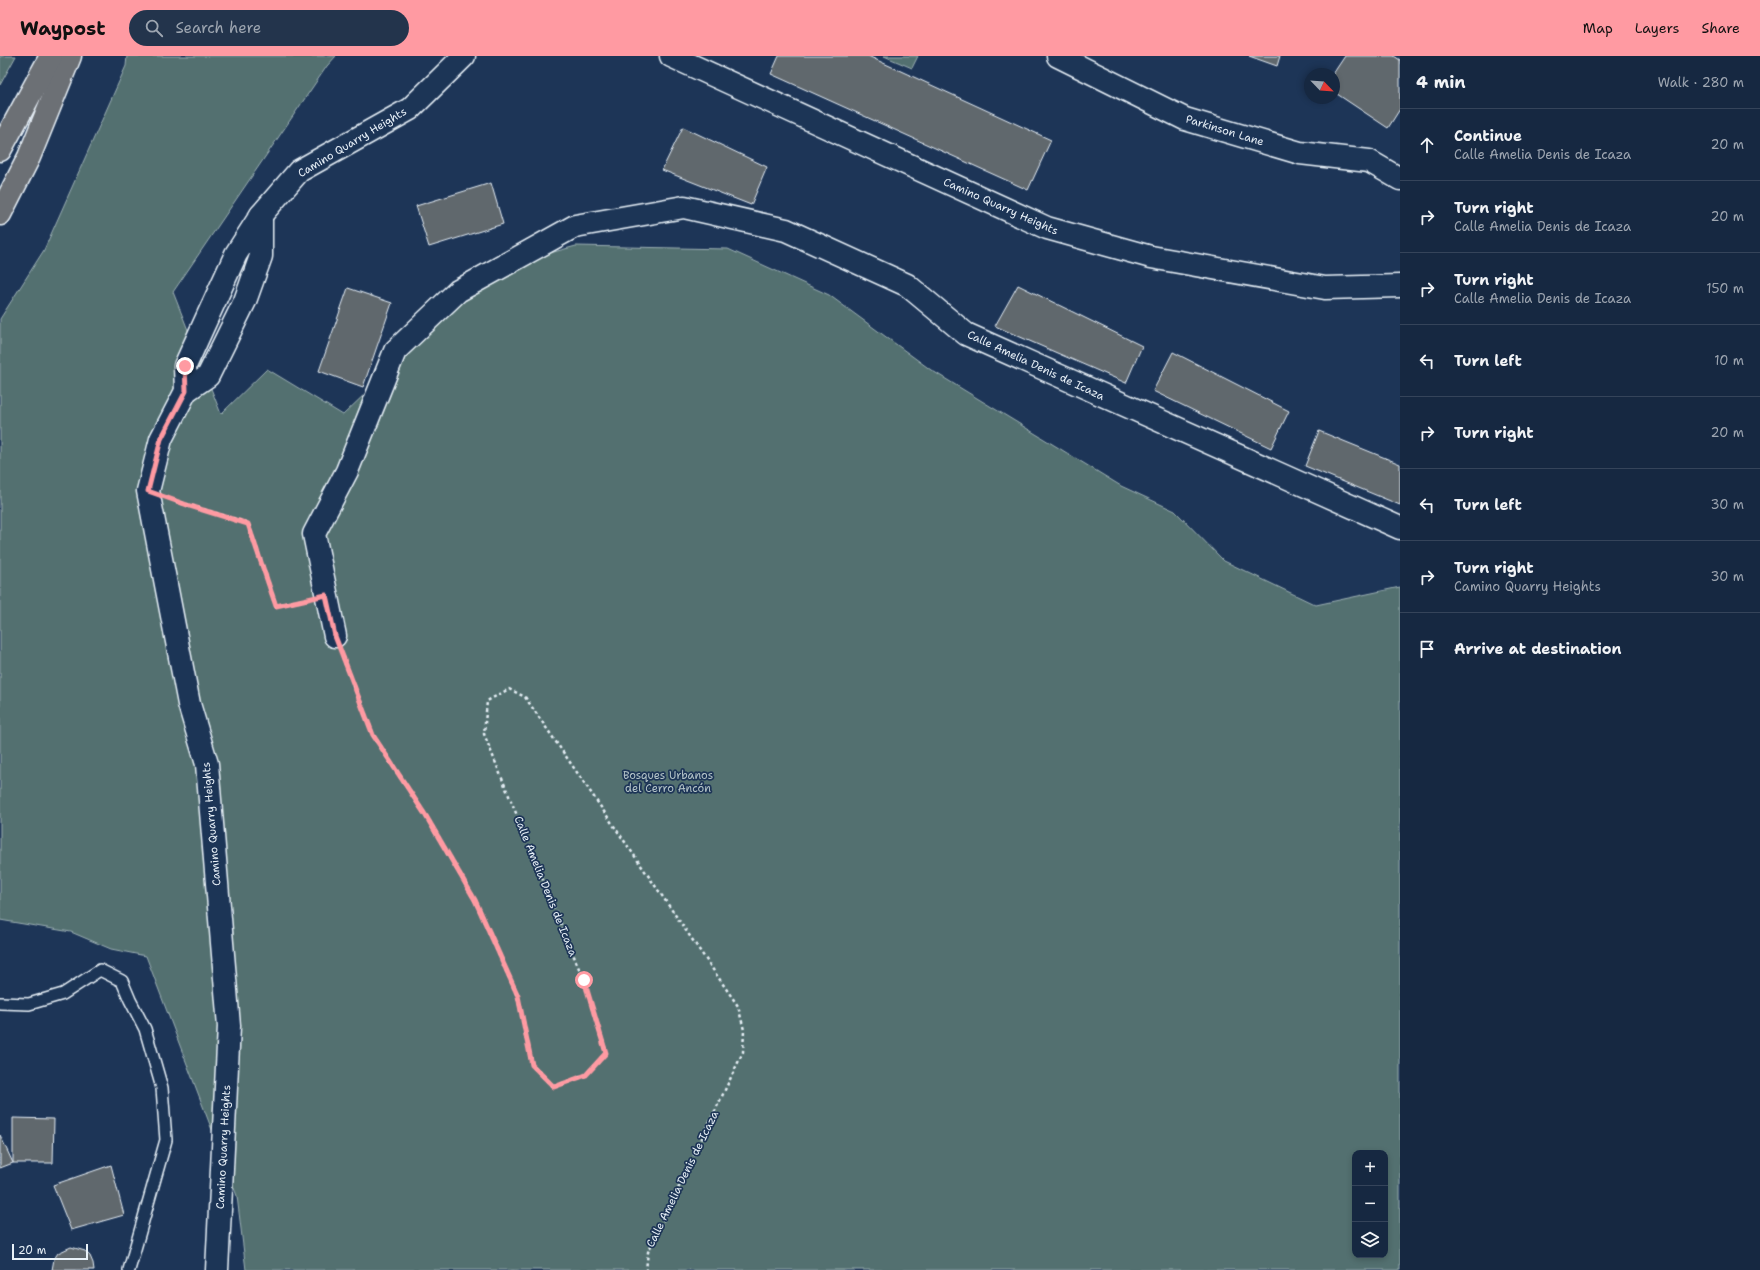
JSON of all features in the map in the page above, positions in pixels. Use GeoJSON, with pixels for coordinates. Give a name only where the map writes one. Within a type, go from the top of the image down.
{"type":"FeatureCollection","features":[{"type":"Feature","properties":{"kind":"main road"},"geometry":{"type":"LineString","coordinates":[[0,150],[51,56]]}},
{"type":"Feature","properties":{"kind":"main road"},"geometry":{"type":"LineString","coordinates":[[0,214],[29,157],[70,56]]}},
{"type":"Feature","properties":{"kind":"street","name":"Camino Quarry Heights"},"geometry":{"type":"LineString","coordinates":[[671,56],[1047,228],[1151,257],[1325,288],[1400,286]]}},
{"type":"Feature","properties":{"kind":"street","name":"Parkinson Lane"},"geometry":{"type":"LineString","coordinates":[[1058,56],[1185,119],[1300,153],[1369,162],[1400,178]]}},
{"type":"Feature","properties":{"kind":"street","name":"Camino Quarry Heights"},"geometry":{"type":"LineString","coordinates":[[217,1270],[229,1026],[207,764],[189,704],[148,491],[161,439],[186,391],[185,366],[236,254],[261,215],[299,171],[410,109],[461,57]]}},
{"type":"Feature","properties":{"kind":"street","name":"Calle Amelia Denis de Icaza"},"geometry":{"type":"LineString","coordinates":[[335,636],[314,534],[347,471],[395,351],[458,291],[575,226],[684,207],[786,230],[908,285],[966,334],[1400,528]]}},
{"type":"Feature","properties":{"kind":"lane"},"geometry":{"type":"LineString","coordinates":[[0,1003],[28,1004],[63,994],[100,970],[122,981],[145,1029],[162,1088],[166,1140],[147,1202],[129,1270]]}},
{"type":"Feature","properties":{"kind":"path"},"geometry":{"type":"LineString","coordinates":[[148,491],[248,524],[276,606],[326,595]]}},
{"type":"Feature","properties":{"kind":"path","name":"Calle Amelia Denis de Icaza"},"geometry":{"type":"LineString","coordinates":[[335,636],[373,735],[426,816],[475,900],[518,996],[532,1065],[554,1087],[586,1075],[606,1053],[584,980],[484,734],[487,701],[509,688],[526,697],[738,1006],[744,1030],[743,1052],[648,1252],[646,1270]]}},
{"type":"Feature","properties":{"kind":"green space"},"geometry":{"type":"Polygon","coordinates":[[[0,56],[16,56],[0,85],[0,56]]]}},
{"type":"Feature","properties":{"kind":"green space","name":"Bosques Urbanos del Cerro Ancón"},"geometry":{"type":"Polygon","coordinates":[[[127,56],[336,56],[327,66],[173,292],[221,414],[267,369],[343,415],[397,363],[465,276],[576,246],[728,249],[829,295],[931,370],[1121,486],[1175,511],[1224,561],[1316,605],[1400,587],[1400,1270],[246,1270],[237,1196],[146,956],[111,949],[71,932],[0,920],[0,319],[44,250],[126,66],[127,56]]]}},
{"type":"Feature","properties":{"kind":"green space"},"geometry":{"type":"Polygon","coordinates":[[[884,56],[918,56],[912,68],[884,56]]]}},
{"type":"Feature","properties":{"kind":"building"},"geometry":{"type":"Polygon","coordinates":[[[779,56],[868,56],[1051,140],[1028,190],[771,74],[779,56]]]}},
{"type":"Feature","properties":{"kind":"building"},"geometry":{"type":"Polygon","coordinates":[[[1249,56],[1280,56],[1277,66],[1249,56]]]}},
{"type":"Feature","properties":{"kind":"building"},"geometry":{"type":"Polygon","coordinates":[[[1345,56],[1394,56],[1400,60],[1400,109],[1388,128],[1340,96],[1340,68],[1337,68],[1345,56]]]}},
{"type":"Feature","properties":{"kind":"building"},"geometry":{"type":"Polygon","coordinates":[[[683,127],[767,167],[751,205],[662,170],[683,127]]]}},
{"type":"Feature","properties":{"kind":"building"},"geometry":{"type":"Polygon","coordinates":[[[491,183],[503,224],[429,247],[416,206],[491,183]]]}},
{"type":"Feature","properties":{"kind":"building"},"geometry":{"type":"Polygon","coordinates":[[[1018,285],[1142,346],[1126,383],[995,326],[1018,285]]]}},
{"type":"Feature","properties":{"kind":"building"},"geometry":{"type":"Polygon","coordinates":[[[348,288],[392,303],[363,387],[319,371],[348,288]]]}},
{"type":"Feature","properties":{"kind":"building"},"geometry":{"type":"Polygon","coordinates":[[[1173,352],[1289,411],[1271,448],[1153,391],[1173,352]]]}},
{"type":"Feature","properties":{"kind":"building"},"geometry":{"type":"Polygon","coordinates":[[[1319,431],[1400,464],[1400,505],[1305,466],[1319,431]]]}},
{"type":"Feature","properties":{"kind":"building"},"geometry":{"type":"Polygon","coordinates":[[[13,1118],[54,1119],[53,1163],[13,1163],[13,1118]]]}},
{"type":"Feature","properties":{"kind":"building"},"geometry":{"type":"Polygon","coordinates":[[[0,1135],[13,1163],[0,1168],[0,1135]]]}},
{"type":"Feature","properties":{"kind":"building"},"geometry":{"type":"Polygon","coordinates":[[[111,1165],[124,1215],[71,1230],[53,1185],[111,1165]]]}},
{"type":"Feature","properties":{"kind":"building"},"geometry":{"type":"Polygon","coordinates":[[[71,1247],[85,1251],[90,1256],[94,1270],[52,1270],[54,1259],[58,1253],[71,1247]]]}},
{"type":"Feature","properties":{"kind":"route"},"geometry":{"type":"LineString","coordinates":[[185,366],[186,391],[161,439],[148,491],[248,524],[276,606],[326,595],[335,636],[373,735],[426,816],[475,900],[518,996],[532,1065],[554,1087],[586,1075],[606,1053],[584,980]]}}]}
